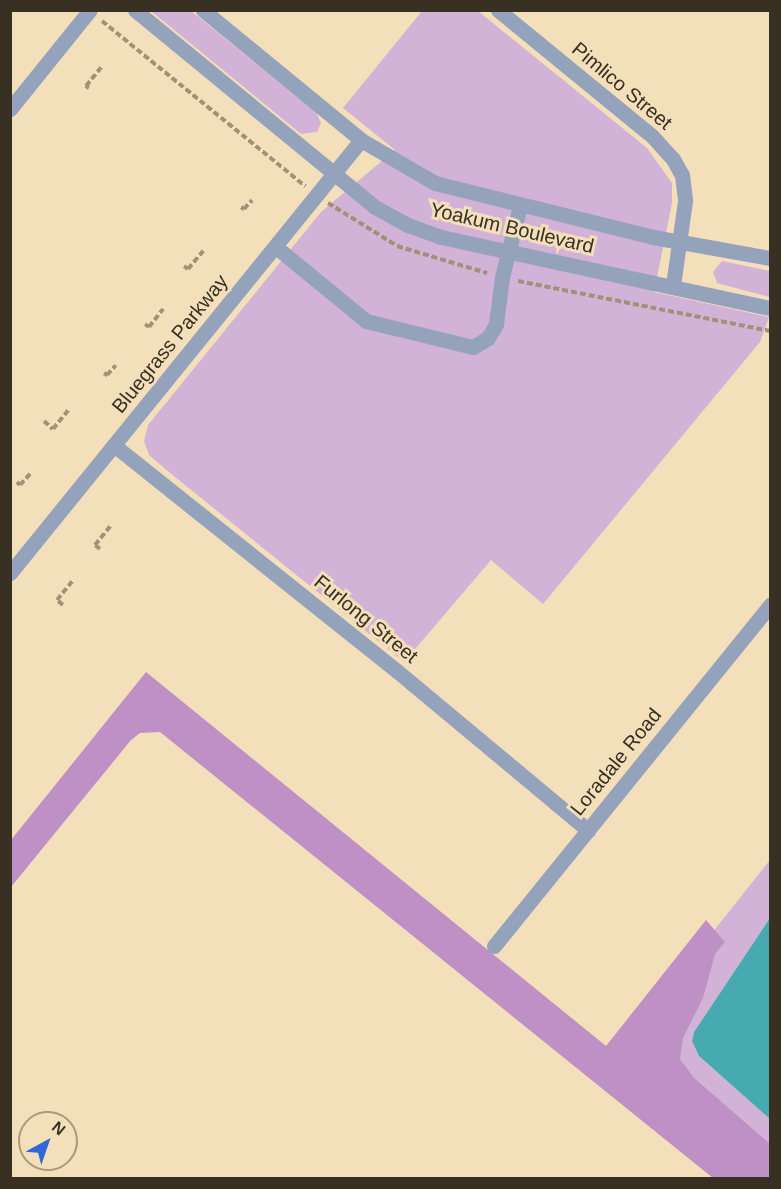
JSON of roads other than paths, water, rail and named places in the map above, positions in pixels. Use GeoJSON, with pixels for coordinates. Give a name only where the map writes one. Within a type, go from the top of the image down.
{"type":"FeatureCollection","features":[{"type":"Feature","properties":{"kind":"street","name":"Yoakum Boulevard"},"geometry":{"type":"LineString","coordinates":[[135,10],[375,207],[408,225],[441,237],[674,285],[771,308]]}},
{"type":"Feature","properties":{"kind":"street","name":"Yoakum Boulevard"},"geometry":{"type":"LineString","coordinates":[[203,10],[361,140],[435,183],[520,206],[680,243],[771,258]]}},
{"type":"Feature","properties":{"kind":"street","name":"Pimlico Street"},"geometry":{"type":"LineString","coordinates":[[498,10],[654,137],[673,159],[682,175],[685,201],[674,285]]}},
{"type":"Feature","properties":{"kind":"street"},"geometry":{"type":"LineString","coordinates":[[10,109],[96,15]]}},
{"type":"Feature","properties":{"kind":"street","name":"Bluegrass Parkway"},"geometry":{"type":"LineString","coordinates":[[10,573],[361,140]]}},
{"type":"Feature","properties":{"kind":"street"},"geometry":{"type":"LineString","coordinates":[[276,247],[366,321],[473,347],[488,338],[496,324],[508,251],[520,206]]}},
{"type":"Feature","properties":{"kind":"street","name":"Furlong Street"},"geometry":{"type":"LineString","coordinates":[[115,446],[397,671],[588,830]]}},
{"type":"Feature","properties":{"kind":"street","name":"Loradale Road"},"geometry":{"type":"LineString","coordinates":[[494,946],[771,605]]}},
{"type":"Feature","properties":{"kind":"water"},"geometry":{"type":"Polygon","coordinates":[[[770,918],[770,1119],[699,1056],[692,1041],[694,1032],[770,918]]]}}]}
